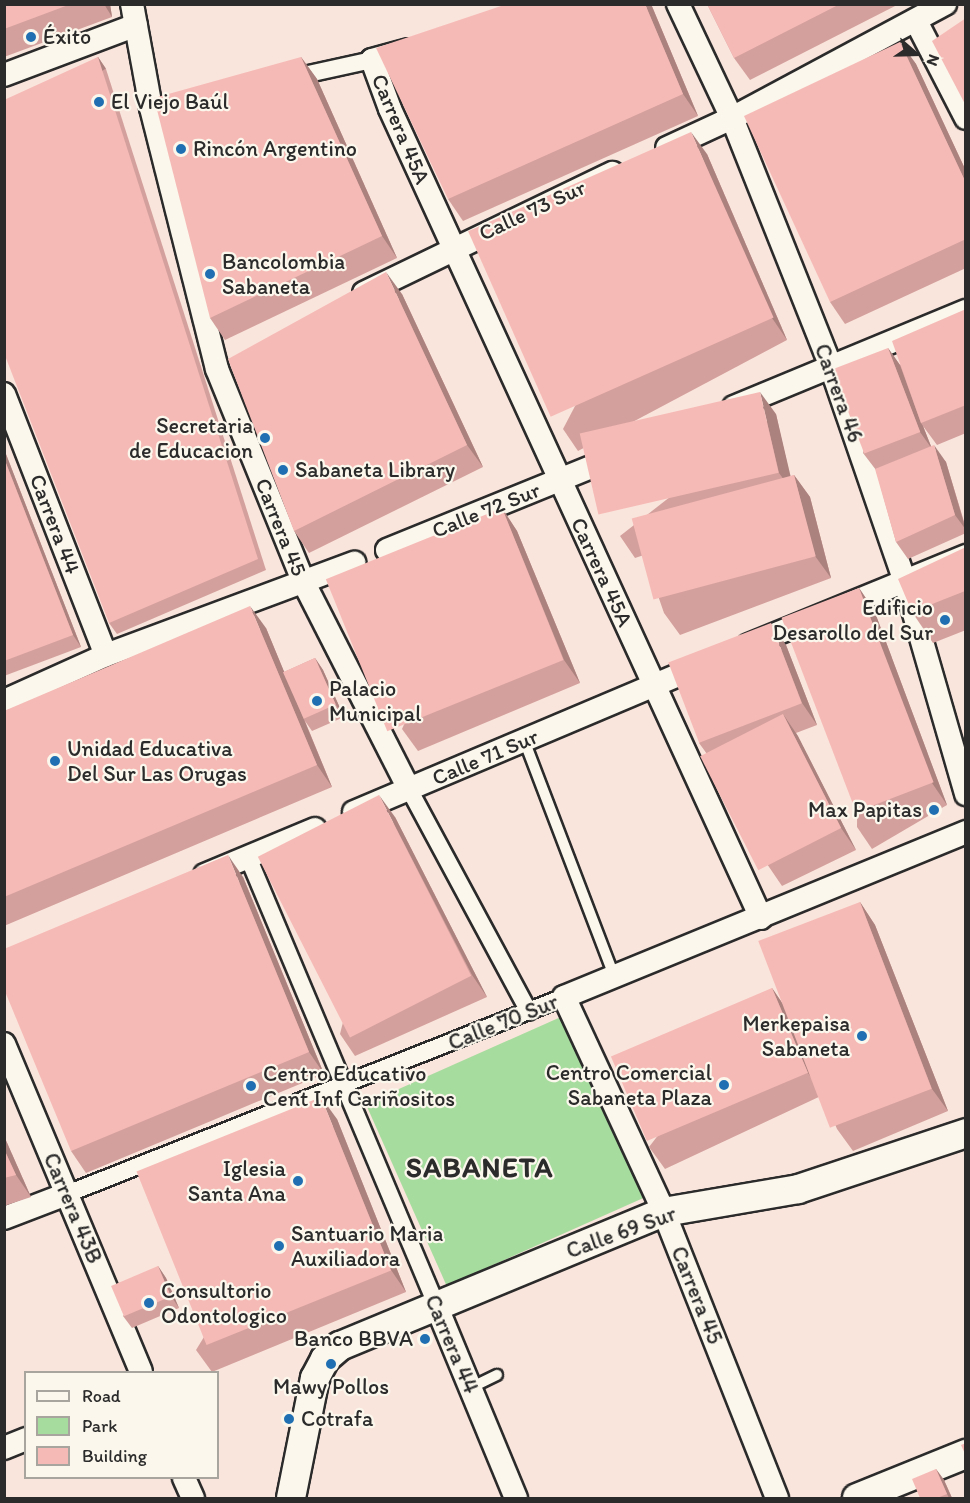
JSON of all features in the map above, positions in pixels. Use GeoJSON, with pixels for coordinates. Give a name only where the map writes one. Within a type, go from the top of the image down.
{"type":"FeatureCollection","features":[{"type":"Feature","properties":{"kind":"street","name":"Carrera 46"},"geometry":{"type":"LineString","coordinates":[[678,4],[732,118],[831,367],[904,579],[966,794]]}},
{"type":"Feature","properties":{"kind":"street","name":"Calle 73 Sur"},"geometry":{"type":"LineString","coordinates":[[340,306],[453,247],[732,118],[945,4]]}},
{"type":"Feature","properties":{"kind":"street"},"geometry":{"type":"LineString","coordinates":[[4,75],[134,15]]}},
{"type":"Feature","properties":{"kind":"street","name":"Carrera 45"},"geometry":{"type":"LineString","coordinates":[[134,15],[217,369],[304,583],[410,789],[529,1011]]}},
{"type":"Feature","properties":{"kind":"street"},"geometry":{"type":"LineString","coordinates":[[916,21],[966,118]]}},
{"type":"Feature","properties":{"kind":"street"},"geometry":{"type":"LineString","coordinates":[[268,83],[429,45]]}},
{"type":"Feature","properties":{"kind":"street","name":"Carrera 45A"},"geometry":{"type":"LineString","coordinates":[[372,60],[390,110],[761,918]]}},
{"type":"Feature","properties":{"kind":"street"},"geometry":{"type":"LineString","coordinates":[[712,417],[966,311]]}},
{"type":"Feature","properties":{"kind":"street"},"geometry":{"type":"LineString","coordinates":[[217,369],[237,359]]}},
{"type":"Feature","properties":{"kind":"street","name":"Carrera 44"},"geometry":{"type":"LineString","coordinates":[[4,394],[106,655]]}},
{"type":"Feature","properties":{"kind":"street","name":"Calle 72 Sur"},"geometry":{"type":"LineString","coordinates":[[4,701],[106,655],[304,583],[636,448]]}},
{"type":"Feature","properties":{"kind":"street","name":"Calle 71 Sur"},"geometry":{"type":"LineString","coordinates":[[184,884],[904,579],[966,556]]}},
{"type":"Feature","properties":{"kind":"street","name":"Calle 70 Sur"},"geometry":{"type":"LineString","coordinates":[[4,1218],[615,979],[966,832]]}},
{"type":"Feature","properties":{"kind":"street","name":"Carrera 44"},"geometry":{"type":"LineString","coordinates":[[248,857],[516,1498]]}},
{"type":"Feature","properties":{"kind":"street","name":"Carrera 45"},"geometry":{"type":"LineString","coordinates":[[564,998],[664,1212],[777,1498]]}},
{"type":"Feature","properties":{"kind":"street","name":"Carrera 43B"},"geometry":{"type":"LineString","coordinates":[[4,1044],[141,1371]]}},
{"type":"Feature","properties":{"kind":"street","name":"Calle 69 Sur"},"geometry":{"type":"LineString","coordinates":[[291,1498],[315,1378],[325,1359],[340,1346],[664,1212],[798,1189],[966,1133]]}},
{"type":"Feature","properties":{"kind":"street"},"geometry":{"type":"LineString","coordinates":[[4,1448],[24,1440]]}},
{"type":"Feature","properties":{"kind":"street"},"geometry":{"type":"LineString","coordinates":[[857,1498],[966,1454]]}},
{"type":"Feature","properties":{"kind":"street"},"geometry":{"type":"LineString","coordinates":[[184,1479],[193,1498]]}},
{"type":"Feature","properties":{"kind":"lane"},"geometry":{"type":"LineString","coordinates":[[524,740],[615,979]]}},
{"type":"Feature","properties":{"kind":"lane"},"geometry":{"type":"LineString","coordinates":[[470,1388],[497,1376]]}},
{"type":"Feature","properties":{"kind":"green space"},"geometry":{"type":"Polygon","coordinates":[[[563,1016],[644,1198],[447,1286],[366,1104],[563,1016]]]}},
{"type":"Feature","properties":{"kind":"building"},"geometry":{"type":"Polygon","coordinates":[[[4,4],[71,4],[4,29],[4,4]]]}},
{"type":"Feature","properties":{"kind":"building"},"geometry":{"type":"Polygon","coordinates":[[[507,4],[645,4],[683,94],[448,199],[376,48],[507,4]]]}},
{"type":"Feature","properties":{"kind":"building"},"geometry":{"type":"Polygon","coordinates":[[[707,4],[840,4],[734,58],[707,4]]]}},
{"type":"Feature","properties":{"kind":"building"},"geometry":{"type":"Polygon","coordinates":[[[966,18],[966,106],[932,41],[966,18]]]}},
{"type":"Feature","properties":{"kind":"building"},"geometry":{"type":"Polygon","coordinates":[[[900,42],[966,183],[966,239],[830,302],[744,116],[900,42]]]}},
{"type":"Feature","properties":{"kind":"building"},"geometry":{"type":"Polygon","coordinates":[[[98,57],[258,559],[109,623],[4,353],[4,100],[98,57]]]}},
{"type":"Feature","properties":{"kind":"building"},"geometry":{"type":"Polygon","coordinates":[[[301,57],[382,236],[210,318],[154,98],[301,57]]]}},
{"type":"Feature","properties":{"kind":"building"},"geometry":{"type":"Polygon","coordinates":[[[691,132],[774,317],[551,417],[468,231],[691,132]]]}},
{"type":"Feature","properties":{"kind":"building"},"geometry":{"type":"Polygon","coordinates":[[[386,272],[467,445],[294,531],[228,359],[386,272]]]}},
{"type":"Feature","properties":{"kind":"building"},"geometry":{"type":"Polygon","coordinates":[[[966,309],[966,405],[921,423],[892,341],[966,309]]]}},
{"type":"Feature","properties":{"kind":"building"},"geometry":{"type":"Polygon","coordinates":[[[888,348],[920,432],[864,454],[832,370],[888,348]]]}},
{"type":"Feature","properties":{"kind":"building"},"geometry":{"type":"Polygon","coordinates":[[[760,392],[779,473],[598,514],[580,434],[760,392]]]}},
{"type":"Feature","properties":{"kind":"building"},"geometry":{"type":"Polygon","coordinates":[[[934,445],[955,515],[896,542],[875,469],[934,445]]]}},
{"type":"Feature","properties":{"kind":"building"},"geometry":{"type":"Polygon","coordinates":[[[4,458],[73,635],[4,661],[4,458]]]}},
{"type":"Feature","properties":{"kind":"building"},"geometry":{"type":"Polygon","coordinates":[[[794,475],[816,556],[653,600],[632,518],[794,475]]]}},
{"type":"Feature","properties":{"kind":"building"},"geometry":{"type":"Polygon","coordinates":[[[502,508],[563,660],[387,731],[326,579],[502,508]]]}},
{"type":"Feature","properties":{"kind":"building"},"geometry":{"type":"Polygon","coordinates":[[[966,547],[966,593],[965,591],[912,612],[898,579],[966,547]]]}},
{"type":"Feature","properties":{"kind":"building"},"geometry":{"type":"Polygon","coordinates":[[[859,588],[934,782],[856,812],[782,618],[859,588]]]}},
{"type":"Feature","properties":{"kind":"building"},"geometry":{"type":"Polygon","coordinates":[[[250,606],[317,765],[4,897],[4,711],[250,606]]]}},
{"type":"Feature","properties":{"kind":"building"},"geometry":{"type":"Polygon","coordinates":[[[771,623],[802,703],[699,743],[668,662],[771,623]]]}},
{"type":"Feature","properties":{"kind":"building","name":"Palacio Municipal"},"geometry":{"type":"Polygon","coordinates":[[[315,658],[336,705],[304,719],[283,672],[315,658]]]}},
{"type":"Feature","properties":{"kind":"building"},"geometry":{"type":"Polygon","coordinates":[[[783,714],[841,828],[758,870],[700,756],[783,714]]]}},
{"type":"Feature","properties":{"kind":"building"},"geometry":{"type":"Polygon","coordinates":[[[379,795],[471,976],[350,1038],[258,857],[379,795]]]}},
{"type":"Feature","properties":{"kind":"building"},"geometry":{"type":"Polygon","coordinates":[[[228,855],[309,1052],[71,1151],[4,989],[4,949],[228,855]]]}},
{"type":"Feature","properties":{"kind":"building","name":"Merkepaisa Sabaneta"},"geometry":{"type":"Polygon","coordinates":[[[860,902],[932,1089],[830,1128],[758,941],[860,902]]]}},
{"type":"Feature","properties":{"kind":"building","name":"Centro Comercial Sabaneta Plaza"},"geometry":{"type":"Polygon","coordinates":[[[772,988],[808,1073],[647,1141],[611,1056],[772,988]]]}},
{"type":"Feature","properties":{"kind":"building","name":"Santuario Maria Auxiliadora"},"geometry":{"type":"Polygon","coordinates":[[[321,1097],[391,1270],[207,1345],[136,1172],[321,1097]]]}},
{"type":"Feature","properties":{"kind":"building"},"geometry":{"type":"Polygon","coordinates":[[[4,1149],[16,1175],[4,1178],[4,1149]]]}},
{"type":"Feature","properties":{"kind":"building"},"geometry":{"type":"Polygon","coordinates":[[[158,1266],[171,1296],[124,1316],[111,1286],[158,1266]]]}},
{"type":"Feature","properties":{"kind":"building"},"geometry":{"type":"Polygon","coordinates":[[[966,1443],[966,1456],[961,1445],[966,1443]]]}},
{"type":"Feature","properties":{"kind":"building"},"geometry":{"type":"Polygon","coordinates":[[[936,1469],[947,1494],[937,1498],[920,1498],[912,1479],[936,1469]]]}},
{"type":"Feature","properties":{"kind":"place","name":"Éxito"},"geometry":{"type":"Point","coordinates":[31,37]}},
{"type":"Feature","properties":{"kind":"place","name":"El Viejo Baúl"},"geometry":{"type":"Point","coordinates":[99,102]}},
{"type":"Feature","properties":{"kind":"place","name":"Rincón Argentino"},"geometry":{"type":"Point","coordinates":[181,149]}},
{"type":"Feature","properties":{"kind":"place","name":"Bancolombia Sabaneta"},"geometry":{"type":"Point","coordinates":[210,274]}},
{"type":"Feature","properties":{"kind":"place","name":"Secretaria de Educacion"},"geometry":{"type":"Point","coordinates":[265,438]}},
{"type":"Feature","properties":{"kind":"place","name":"Sabaneta Library"},"geometry":{"type":"Point","coordinates":[283,470]}},
{"type":"Feature","properties":{"kind":"place","name":"Edificio Desarollo del Sur"},"geometry":{"type":"Point","coordinates":[945,620]}},
{"type":"Feature","properties":{"kind":"place","name":"Palacio Municipal"},"geometry":{"type":"Point","coordinates":[317,701]}},
{"type":"Feature","properties":{"kind":"place","name":"Unidad Educativa Del Sur Las Orugas"},"geometry":{"type":"Point","coordinates":[55,761]}},
{"type":"Feature","properties":{"kind":"place","name":"Max Papitas"},"geometry":{"type":"Point","coordinates":[934,810]}},
{"type":"Feature","properties":{"kind":"place","name":"Merkepaisa Sabaneta"},"geometry":{"type":"Point","coordinates":[862,1036]}},
{"type":"Feature","properties":{"kind":"place","name":"Centro Comercial Sabaneta Plaza"},"geometry":{"type":"Point","coordinates":[724,1085]}},
{"type":"Feature","properties":{"kind":"place","name":"Centro Educativo Cent Inf Cariñositos"},"geometry":{"type":"Point","coordinates":[251,1086]}},
{"type":"Feature","properties":{"kind":"place","name":"Iglesia Santa Ana"},"geometry":{"type":"Point","coordinates":[298,1181]}},
{"type":"Feature","properties":{"kind":"place","name":"Santuario Maria Auxiliadora"},"geometry":{"type":"Point","coordinates":[279,1246]}},
{"type":"Feature","properties":{"kind":"place","name":"Consultorio Odontologico"},"geometry":{"type":"Point","coordinates":[149,1303]}},
{"type":"Feature","properties":{"kind":"place","name":"Banco BBVA"},"geometry":{"type":"Point","coordinates":[425,1339]}},
{"type":"Feature","properties":{"kind":"place","name":"Mawy Pollos"},"geometry":{"type":"Point","coordinates":[331,1364]}},
{"type":"Feature","properties":{"kind":"place","name":"Cotrafa"},"geometry":{"type":"Point","coordinates":[289,1419]}},
{"type":"Feature","properties":{"kind":"district","name":"SABANETA"},"geometry":{"type":"Point","coordinates":[480,1167]}}]}
